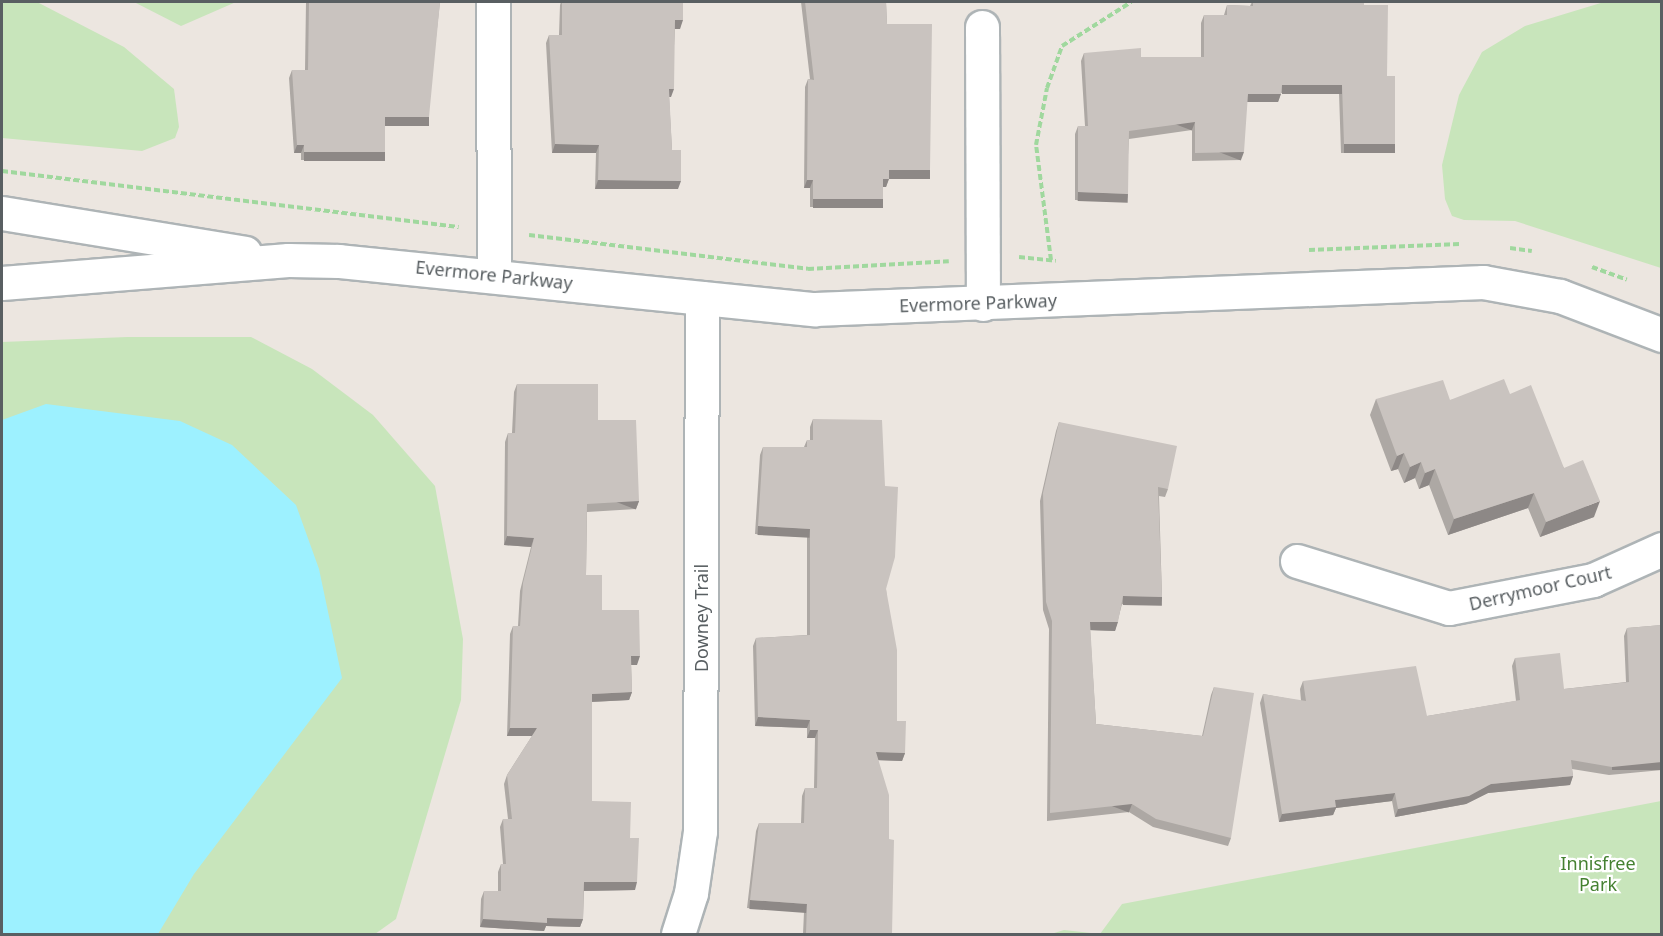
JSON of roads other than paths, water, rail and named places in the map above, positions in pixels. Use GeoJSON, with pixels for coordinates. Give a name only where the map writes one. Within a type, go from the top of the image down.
{"type":"FeatureCollection","features":[{"type":"Feature","properties":{"kind":"street"},"geometry":{"type":"LineString","coordinates":[[493,2],[494,274]]}},
{"type":"Feature","properties":{"kind":"street"},"geometry":{"type":"LineString","coordinates":[[982,27],[983,304]]}},
{"type":"Feature","properties":{"kind":"street","name":"Evermore Parkway"},"geometry":{"type":"LineString","coordinates":[[2,213],[288,260],[494,274],[815,309],[1483,282],[1560,296],[1662,335]]}},
{"type":"Feature","properties":{"kind":"street","name":"Evermore Parkway"},"geometry":{"type":"LineString","coordinates":[[2,283],[288,260]]}},
{"type":"Feature","properties":{"kind":"street","name":"Downey Trail"},"geometry":{"type":"LineString","coordinates":[[678,934],[692,893],[700,831],[702,298]]}},
{"type":"Feature","properties":{"kind":"street","name":"Derrymoor Court"},"geometry":{"type":"LineString","coordinates":[[1297,561],[1449,608],[1593,580],[1662,549]]}},
{"type":"Feature","properties":{"kind":"water"},"geometry":{"type":"Polygon","coordinates":[[[46,404],[180,421],[232,445],[296,505],[319,569],[342,678],[194,874],[158,934],[2,934],[2,420],[46,404]]]}},
{"type":"Feature","properties":{"kind":"park label","name":"Innisfree Park"},"geometry":{"type":"Point","coordinates":[1598,874]}}]}
